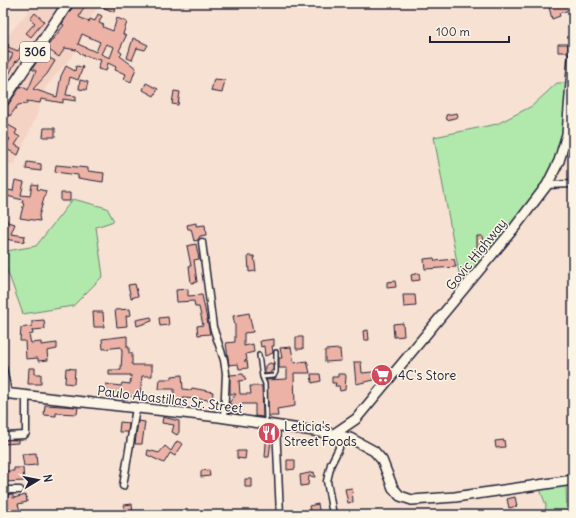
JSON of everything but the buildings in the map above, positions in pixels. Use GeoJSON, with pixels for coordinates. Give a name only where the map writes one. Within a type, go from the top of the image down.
{"type":"FeatureCollection","features":[{"type":"Feature","properties":{"kind":"main road","name":"306"},"geometry":{"type":"LineString","coordinates":[[3,101],[68,3]]}},
{"type":"Feature","properties":{"kind":"main road","name":"Govic Highway"},"geometry":{"type":"LineString","coordinates":[[337,434],[356,419],[515,227],[547,185],[559,161],[567,134],[573,57]]}},
{"type":"Feature","properties":{"kind":"main road","name":"Paulo Abastillas Sr. Street"},"geometry":{"type":"LineString","coordinates":[[6,393],[224,418],[337,434],[350,438],[374,451],[382,460],[393,488],[400,496],[412,500],[455,497],[573,480]]}},
{"type":"Feature","properties":{"kind":"street"},"geometry":{"type":"LineString","coordinates":[[547,185],[573,184]]}},
{"type":"Feature","properties":{"kind":"street"},"geometry":{"type":"LineString","coordinates":[[202,242],[213,327],[224,360],[226,374],[224,418]]}},
{"type":"Feature","properties":{"kind":"street"},"geometry":{"type":"LineString","coordinates":[[3,368],[6,393]]}},
{"type":"Feature","properties":{"kind":"street"},"geometry":{"type":"LineString","coordinates":[[6,436],[25,435],[26,433],[26,395]]}},
{"type":"Feature","properties":{"kind":"street"},"geometry":{"type":"LineString","coordinates":[[123,486],[136,408]]}},
{"type":"Feature","properties":{"kind":"street"},"geometry":{"type":"LineString","coordinates":[[276,425],[280,515]]}},
{"type":"Feature","properties":{"kind":"street"},"geometry":{"type":"LineString","coordinates":[[333,515],[327,481],[331,464],[339,448],[337,434]]}},
{"type":"Feature","properties":{"kind":"street"},"geometry":{"type":"LineString","coordinates":[[3,490],[20,490]]}},
{"type":"Feature","properties":{"kind":"lane"},"geometry":{"type":"LineString","coordinates":[[262,378],[274,376],[276,372],[276,352]]}},
{"type":"Feature","properties":{"kind":"lane"},"geometry":{"type":"LineString","coordinates":[[259,355],[262,378],[265,384],[266,424]]}},
{"type":"Feature","properties":{"kind":"shaded area"},"geometry":{"type":"Polygon","coordinates":[[[33,3],[106,3],[104,8],[99,6],[90,18],[77,50],[45,88],[38,112],[15,164],[3,164],[3,41],[27,13],[33,3]]]}},
{"type":"Feature","properties":{"kind":"green space"},"geometry":{"type":"Polygon","coordinates":[[[557,83],[572,83],[571,102],[555,169],[465,288],[461,284],[434,137],[497,124],[532,106],[557,83]]]}},
{"type":"Feature","properties":{"kind":"green space"},"geometry":{"type":"Polygon","coordinates":[[[73,199],[107,208],[114,221],[96,227],[103,276],[73,306],[23,314],[6,267],[7,251],[36,246],[73,199]]]}},
{"type":"Feature","properties":{"kind":"green space"},"geometry":{"type":"Polygon","coordinates":[[[566,483],[567,515],[545,515],[546,505],[539,487],[566,483]]]}},
{"type":"Feature","properties":{"kind":"place","name":"4C's Store"},"geometry":{"type":"Point","coordinates":[382,375]}},
{"type":"Feature","properties":{"kind":"place","name":"Leticia's Street Foods"},"geometry":{"type":"Point","coordinates":[269,433]}}]}
